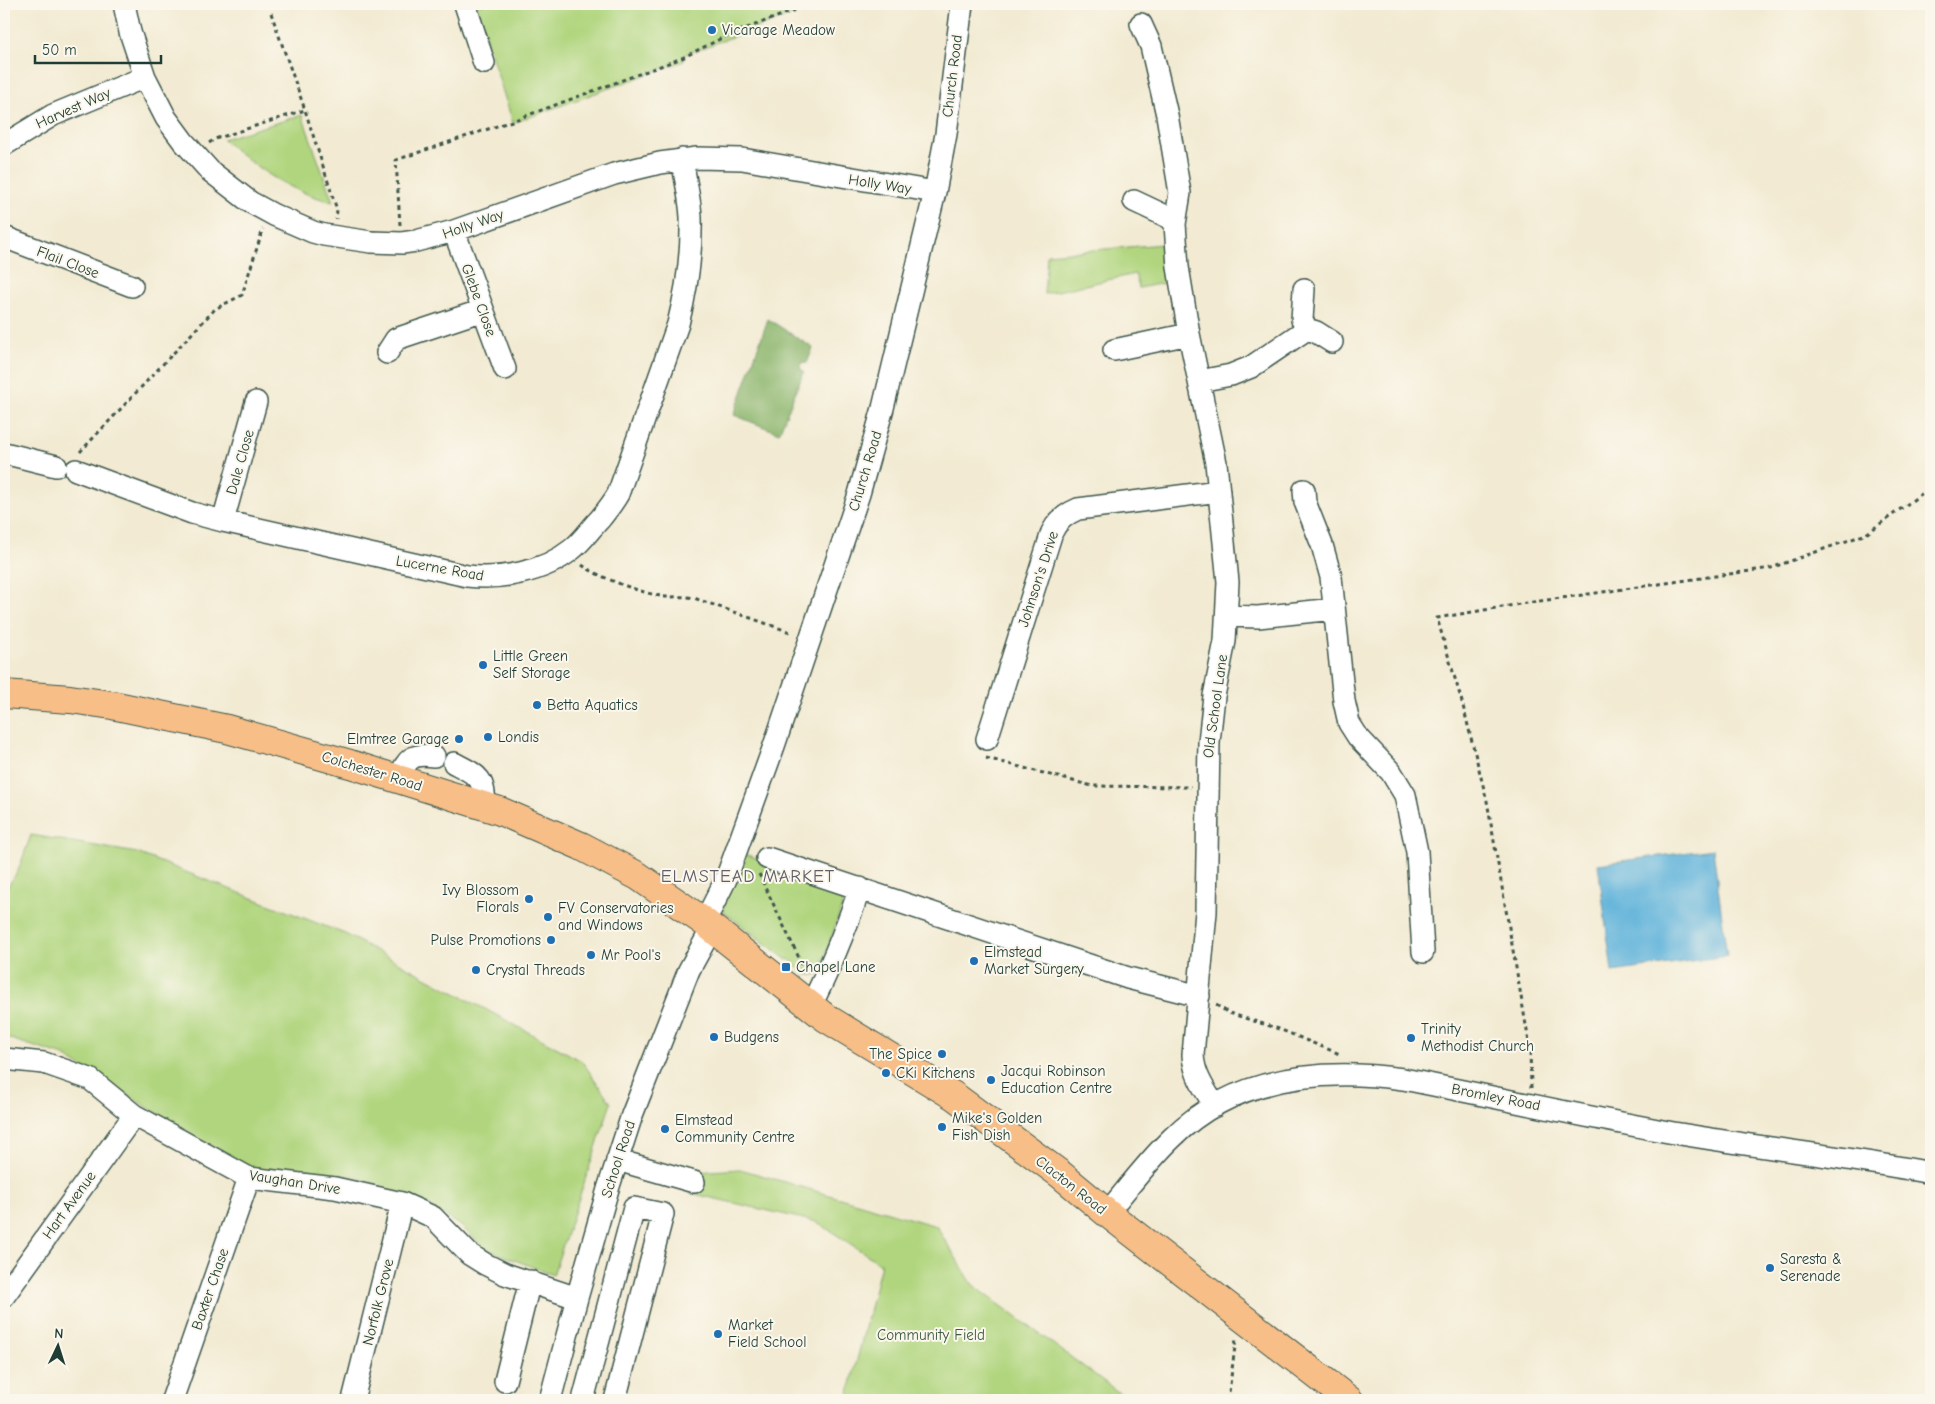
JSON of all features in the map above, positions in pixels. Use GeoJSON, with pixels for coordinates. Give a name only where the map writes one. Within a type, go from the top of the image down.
{"type":"FeatureCollection","features":[{"type":"Feature","properties":{"kind":"main road","name":"Colchester Road"},"geometry":{"type":"LineString","coordinates":[[4,694],[91,702],[173,717],[254,736],[485,806],[581,846],[638,876],[708,924]]}},
{"type":"Feature","properties":{"kind":"main road","name":"Clacton Road"},"geometry":{"type":"LineString","coordinates":[[708,924],[826,1018],[954,1096],[1060,1174],[1107,1213],[1349,1400]]}},
{"type":"Feature","properties":{"kind":"street","name":"Holly Way"},"geometry":{"type":"LineString","coordinates":[[124,4],[130,32],[145,77],[166,118],[193,152],[224,183],[269,212],[313,232],[334,237],[353,241],[416,242],[454,231],[614,174],[682,159],[742,159],[935,192]]}},
{"type":"Feature","properties":{"kind":"street"},"geometry":{"type":"LineString","coordinates":[[465,4],[484,63]]}},
{"type":"Feature","properties":{"kind":"street","name":"Church Road"},"geometry":{"type":"LineString","coordinates":[[708,924],[711,909],[732,863],[774,746],[858,494],[883,408],[935,192],[946,134],[958,24],[962,4]]}},
{"type":"Feature","properties":{"kind":"street","name":"Old School Lane"},"geometry":{"type":"LineString","coordinates":[[1141,24],[1151,46],[1167,116],[1180,194],[1175,224],[1178,267],[1189,334],[1216,463],[1226,563],[1227,616],[1210,727],[1207,788],[1206,912],[1194,1066],[1202,1086],[1215,1106]]}},
{"type":"Feature","properties":{"kind":"street","name":"Harvest Way"},"geometry":{"type":"LineString","coordinates":[[4,145],[20,133],[53,115],[145,77]]}},
{"type":"Feature","properties":{"kind":"street","name":"Lucerne Road"},"geometry":{"type":"LineString","coordinates":[[4,453],[70,463],[192,513],[477,577],[496,577],[526,571],[552,561],[570,551],[606,513],[618,494],[678,324],[684,301],[691,247],[690,214],[682,159]]}},
{"type":"Feature","properties":{"kind":"street"},"geometry":{"type":"LineString","coordinates":[[1134,201],[1170,218],[1175,224]]}},
{"type":"Feature","properties":{"kind":"street","name":"Glebe Close"},"geometry":{"type":"LineString","coordinates":[[454,231],[505,369]]}},
{"type":"Feature","properties":{"kind":"street","name":"Flail Close"},"geometry":{"type":"LineString","coordinates":[[4,237],[132,286]]}},
{"type":"Feature","properties":{"kind":"street"},"geometry":{"type":"LineString","coordinates":[[1304,289],[1302,320],[1307,329],[1332,342]]}},
{"type":"Feature","properties":{"kind":"street"},"geometry":{"type":"LineString","coordinates":[[387,353],[396,339],[483,310]]}},
{"type":"Feature","properties":{"kind":"street"},"geometry":{"type":"LineString","coordinates":[[1199,381],[1232,375],[1251,367],[1307,329]]}},
{"type":"Feature","properties":{"kind":"street"},"geometry":{"type":"LineString","coordinates":[[1114,350],[1189,334]]}},
{"type":"Feature","properties":{"kind":"street","name":"Dale Close"},"geometry":{"type":"LineString","coordinates":[[223,521],[256,402]]}},
{"type":"Feature","properties":{"kind":"street","name":"Johnson's Drive"},"geometry":{"type":"LineString","coordinates":[[987,739],[1052,532],[1059,520],[1078,509],[1219,490]]}},
{"type":"Feature","properties":{"kind":"street"},"geometry":{"type":"LineString","coordinates":[[1304,490],[1305,502],[1329,568],[1344,701],[1349,723],[1358,737],[1391,772],[1405,794],[1418,852],[1423,952]]}},
{"type":"Feature","properties":{"kind":"street"},"geometry":{"type":"LineString","coordinates":[[1227,616],[1258,617],[1334,609]]}},
{"type":"Feature","properties":{"kind":"street"},"geometry":{"type":"LineString","coordinates":[[398,779],[408,760],[420,754],[434,756]]}},
{"type":"Feature","properties":{"kind":"street"},"geometry":{"type":"LineString","coordinates":[[454,762],[474,773],[481,781],[485,789],[485,806]]}},
{"type":"Feature","properties":{"kind":"street"},"geometry":{"type":"LineString","coordinates":[[761,863],[860,888],[1128,978],[1199,996]]}},
{"type":"Feature","properties":{"kind":"street"},"geometry":{"type":"LineString","coordinates":[[811,1005],[828,973],[860,888]]}},
{"type":"Feature","properties":{"kind":"street","name":"School Road"},"geometry":{"type":"LineString","coordinates":[[550,1400],[577,1298],[632,1115],[708,924]]}},
{"type":"Feature","properties":{"kind":"street","name":"Vaughan Drive"},"geometry":{"type":"LineString","coordinates":[[4,1059],[44,1063],[90,1079],[134,1115],[249,1178],[335,1188],[402,1203],[433,1216],[469,1254],[486,1264],[505,1274],[577,1298]]}},
{"type":"Feature","properties":{"kind":"street","name":"Bromley Road"},"geometry":{"type":"LineString","coordinates":[[1107,1213],[1172,1137],[1195,1118],[1234,1094],[1275,1081],[1322,1075],[1371,1075],[1410,1080],[1685,1135],[1870,1161],[1931,1173]]}},
{"type":"Feature","properties":{"kind":"street","name":"Hart Avenue"},"geometry":{"type":"LineString","coordinates":[[4,1296],[134,1115]]}},
{"type":"Feature","properties":{"kind":"street"},"geometry":{"type":"LineString","coordinates":[[618,1160],[694,1182]]}},
{"type":"Feature","properties":{"kind":"street","name":"Baxter Chase"},"geometry":{"type":"LineString","coordinates":[[172,1400],[249,1178]]}},
{"type":"Feature","properties":{"kind":"street","name":"Norfolk Grove"},"geometry":{"type":"LineString","coordinates":[[353,1400],[402,1203]]}},
{"type":"Feature","properties":{"kind":"street"},"geometry":{"type":"LineString","coordinates":[[583,1400],[634,1208],[663,1214],[615,1400]]}},
{"type":"Feature","properties":{"kind":"street"},"geometry":{"type":"LineString","coordinates":[[504,1381],[530,1281]]}},
{"type":"Feature","properties":{"kind":"path"},"geometry":{"type":"LineString","coordinates":[[402,243],[396,160],[512,121],[673,62],[726,36],[811,4]]}},
{"type":"Feature","properties":{"kind":"path"},"geometry":{"type":"LineString","coordinates":[[270,13],[305,110],[337,210],[334,237]]}},
{"type":"Feature","properties":{"kind":"path"},"geometry":{"type":"LineString","coordinates":[[193,152],[215,139],[305,110]]}},
{"type":"Feature","properties":{"kind":"path"},"geometry":{"type":"LineString","coordinates":[[70,463],[215,309],[242,295],[269,212]]}},
{"type":"Feature","properties":{"kind":"path"},"geometry":{"type":"LineString","coordinates":[[1531,1104],[1530,1048],[1487,801],[1462,702],[1437,618],[1536,601],[1770,568],[1866,534],[1931,487]]}},
{"type":"Feature","properties":{"kind":"path"},"geometry":{"type":"LineString","coordinates":[[570,551],[579,563],[589,570],[636,589],[666,596],[694,598],[809,638]]}},
{"type":"Feature","properties":{"kind":"path"},"geometry":{"type":"LineString","coordinates":[[987,739],[980,756],[1092,786],[1207,788]]}},
{"type":"Feature","properties":{"kind":"path"},"geometry":{"type":"LineString","coordinates":[[761,863],[800,960],[803,976],[794,969]]}},
{"type":"Feature","properties":{"kind":"path"},"geometry":{"type":"LineString","coordinates":[[1199,996],[1228,1013],[1279,1029],[1348,1058],[1371,1075]]}},
{"type":"Feature","properties":{"kind":"path"},"geometry":{"type":"LineString","coordinates":[[1228,1400],[1239,1314]]}},
{"type":"Feature","properties":{"kind":"green space"},"geometry":{"type":"Polygon","coordinates":[[[475,4],[820,4],[684,55],[684,61],[513,123],[475,4]]]}},
{"type":"Feature","properties":{"kind":"green space"},"geometry":{"type":"Polygon","coordinates":[[[302,115],[333,202],[302,192],[274,178],[223,139],[302,115]]]}},
{"type":"Feature","properties":{"kind":"green space"},"geometry":{"type":"Polygon","coordinates":[[[1163,244],[1164,283],[1139,288],[1135,274],[1044,294],[1047,254],[1163,244]]]}},
{"type":"Feature","properties":{"kind":"green space"},"geometry":{"type":"Polygon","coordinates":[[[768,319],[813,348],[807,363],[803,362],[800,369],[804,371],[779,433],[734,415],[768,319]]]}},
{"type":"Feature","properties":{"kind":"green space"},"geometry":{"type":"Polygon","coordinates":[[[31,835],[137,853],[345,934],[582,1061],[611,1103],[553,1275],[484,1248],[460,1225],[424,1203],[353,1176],[250,1170],[64,1056],[4,1037],[4,892],[18,871],[31,835]]]}},
{"type":"Feature","properties":{"kind":"green space"},"geometry":{"type":"Polygon","coordinates":[[[747,855],[843,888],[843,903],[819,974],[805,974],[789,959],[787,960],[725,913],[723,908],[743,856],[747,855]]]}},
{"type":"Feature","properties":{"kind":"green space","name":"Community Field"},"geometry":{"type":"Polygon","coordinates":[[[740,1169],[936,1226],[973,1285],[1129,1400],[847,1400],[881,1264],[817,1222],[690,1193],[696,1172],[740,1169]]]}},
{"type":"Feature","properties":{"kind":"water"},"geometry":{"type":"Polygon","coordinates":[[[1713,849],[1727,956],[1612,972],[1598,864],[1713,849]]]}},
{"type":"Feature","properties":{"kind":"place","name":"Vicarage Meadow"},"geometry":{"type":"Point","coordinates":[712,30]}},
{"type":"Feature","properties":{"kind":"place","name":"Little Green Self Storage"},"geometry":{"type":"Point","coordinates":[483,665]}},
{"type":"Feature","properties":{"kind":"place","name":"Betta Aquatics"},"geometry":{"type":"Point","coordinates":[537,705]}},
{"type":"Feature","properties":{"kind":"place","name":"Londis"},"geometry":{"type":"Point","coordinates":[488,737]}},
{"type":"Feature","properties":{"kind":"place","name":"Elmtree Garage"},"geometry":{"type":"Point","coordinates":[459,739]}},
{"type":"Feature","properties":{"kind":"place","name":"Ivy Blossom Florals"},"geometry":{"type":"Point","coordinates":[529,899]}},
{"type":"Feature","properties":{"kind":"place","name":"FV Conservatories and Windows"},"geometry":{"type":"Point","coordinates":[548,917]}},
{"type":"Feature","properties":{"kind":"place","name":"Pulse Promotions"},"geometry":{"type":"Point","coordinates":[551,940]}},
{"type":"Feature","properties":{"kind":"place","name":"Mr Pool's"},"geometry":{"type":"Point","coordinates":[591,955]}},
{"type":"Feature","properties":{"kind":"place","name":"Elmstead Market Surgery"},"geometry":{"type":"Point","coordinates":[974,961]}},
{"type":"Feature","properties":{"kind":"place","name":"Chapel Lane"},"geometry":{"type":"Point","coordinates":[786,967]}},
{"type":"Feature","properties":{"kind":"place","name":"Crystal Threads"},"geometry":{"type":"Point","coordinates":[476,970]}},
{"type":"Feature","properties":{"kind":"place","name":"Budgens"},"geometry":{"type":"Point","coordinates":[714,1037]}},
{"type":"Feature","properties":{"kind":"place","name":"Trinity Methodist Church"},"geometry":{"type":"Point","coordinates":[1411,1038]}},
{"type":"Feature","properties":{"kind":"place","name":"The Spice"},"geometry":{"type":"Point","coordinates":[942,1054]}},
{"type":"Feature","properties":{"kind":"place","name":"CKi Kitchens"},"geometry":{"type":"Point","coordinates":[886,1073]}},
{"type":"Feature","properties":{"kind":"place","name":"Jacqui Robinson Education Centre"},"geometry":{"type":"Point","coordinates":[991,1080]}},
{"type":"Feature","properties":{"kind":"place","name":"Mike's Golden Fish Dish"},"geometry":{"type":"Point","coordinates":[942,1127]}},
{"type":"Feature","properties":{"kind":"place","name":"Elmstead Community Centre"},"geometry":{"type":"Point","coordinates":[665,1129]}},
{"type":"Feature","properties":{"kind":"place","name":"Saresta & Serenade"},"geometry":{"type":"Point","coordinates":[1770,1268]}},
{"type":"Feature","properties":{"kind":"place","name":"Market Field School"},"geometry":{"type":"Point","coordinates":[718,1334]}},
{"type":"Feature","properties":{"kind":"district","name":"ELMSTEAD MARKET"},"geometry":{"type":"Point","coordinates":[748,876]}}]}
